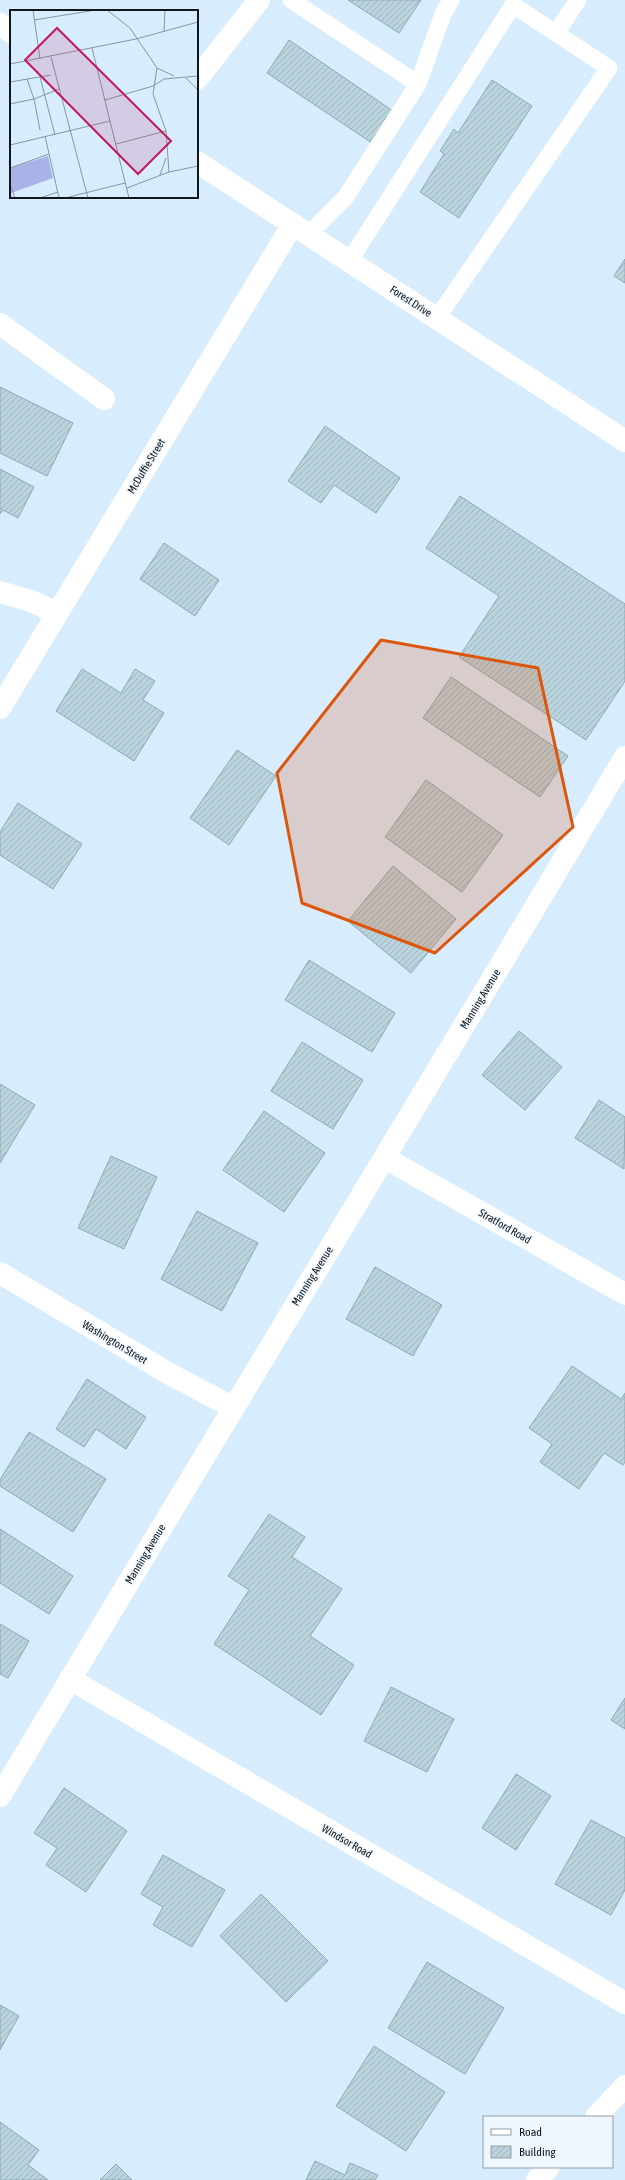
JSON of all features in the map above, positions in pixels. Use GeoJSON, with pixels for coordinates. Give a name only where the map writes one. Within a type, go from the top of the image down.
{"type":"FeatureCollection","features":[{"type":"Feature","properties":{"kind":"street"},"geometry":{"type":"LineString","coordinates":[[198,78],[259,0]]}},
{"type":"Feature","properties":{"kind":"street"},"geometry":{"type":"LineString","coordinates":[[0,24],[10,31]]}},
{"type":"Feature","properties":{"kind":"street","name":"Forest Drive"},"geometry":{"type":"LineString","coordinates":[[198,163],[350,260],[625,441]]}},
{"type":"Feature","properties":{"kind":"street","name":"McDuffie Street"},"geometry":{"type":"LineString","coordinates":[[0,708],[57,613],[301,229]]}},
{"type":"Feature","properties":{"kind":"street"},"geometry":{"type":"LineString","coordinates":[[0,324],[104,399]]}},
{"type":"Feature","properties":{"kind":"street"},"geometry":{"type":"LineString","coordinates":[[0,592],[31,601],[57,613]]}},
{"type":"Feature","properties":{"kind":"street","name":"Manning Avenue"},"geometry":{"type":"LineString","coordinates":[[0,1796],[232,1407],[385,1158],[625,757]]}},
{"type":"Feature","properties":{"kind":"street","name":"Stratford Road"},"geometry":{"type":"LineString","coordinates":[[385,1158],[625,1294]]}},
{"type":"Feature","properties":{"kind":"street","name":"Washington Street"},"geometry":{"type":"LineString","coordinates":[[0,1273],[168,1373],[232,1407]]}},
{"type":"Feature","properties":{"kind":"street","name":"Windsor Road"},"geometry":{"type":"LineString","coordinates":[[70,1679],[625,2003]]}},
{"type":"Feature","properties":{"kind":"street"},"geometry":{"type":"LineString","coordinates":[[597,2116],[625,2086]]}},
{"type":"Feature","properties":{"kind":"street"},"geometry":{"type":"LineString","coordinates":[[537,2180],[548,2168]]}},
{"type":"Feature","properties":{"kind":"lane"},"geometry":{"type":"LineString","coordinates":[[291,0],[418,84]]}},
{"type":"Feature","properties":{"kind":"lane"},"geometry":{"type":"LineString","coordinates":[[301,229],[345,198],[418,84],[443,14],[451,0]]}},
{"type":"Feature","properties":{"kind":"lane"},"geometry":{"type":"LineString","coordinates":[[556,33],[578,0]]}},
{"type":"Feature","properties":{"kind":"lane"},"geometry":{"type":"LineString","coordinates":[[350,260],[513,5],[556,33],[608,68],[437,318]]}},
{"type":"Feature","properties":{"kind":"highlighted area"},"geometry":{"type":"Polygon","coordinates":[[[381,640],[538,668],[573,827],[435,953],[302,903],[277,773],[381,640]]]}},
{"type":"Feature","properties":{"kind":"building"},"geometry":{"type":"Polygon","coordinates":[[[348,0],[421,0],[399,33],[348,0]]]}},
{"type":"Feature","properties":{"kind":"building"},"geometry":{"type":"Polygon","coordinates":[[[289,40],[393,111],[372,143],[267,73],[289,40]]]}},
{"type":"Feature","properties":{"kind":"building"},"geometry":{"type":"Polygon","coordinates":[[[492,80],[532,106],[459,218],[420,192],[444,154],[440,151],[454,129],[458,133],[492,80]]]}},
{"type":"Feature","properties":{"kind":"building"},"geometry":{"type":"Polygon","coordinates":[[[625,259],[625,283],[614,276],[625,259]]]}},
{"type":"Feature","properties":{"kind":"building"},"geometry":{"type":"Polygon","coordinates":[[[0,387],[73,423],[47,476],[0,453],[0,387]]]}},
{"type":"Feature","properties":{"kind":"building"},"geometry":{"type":"Polygon","coordinates":[[[325,426],[400,478],[376,513],[334,485],[321,503],[288,481],[325,426]]]}},
{"type":"Feature","properties":{"kind":"building"},"geometry":{"type":"Polygon","coordinates":[[[0,469],[34,487],[18,518],[3,510],[0,514],[0,469]]]}},
{"type":"Feature","properties":{"kind":"building"},"geometry":{"type":"Polygon","coordinates":[[[460,496],[625,604],[625,681],[586,740],[459,657],[499,596],[426,548],[460,496]]]}},
{"type":"Feature","properties":{"kind":"building"},"geometry":{"type":"Polygon","coordinates":[[[164,543],[219,580],[195,616],[140,579],[164,543]]]}},
{"type":"Feature","properties":{"kind":"building"},"geometry":{"type":"Polygon","coordinates":[[[82,669],[121,693],[135,669],[155,681],[143,700],[164,713],[134,761],[56,711],[82,669]]]}},
{"type":"Feature","properties":{"kind":"building"},"geometry":{"type":"Polygon","coordinates":[[[451,677],[568,756],[540,797],[423,718],[451,677]]]}},
{"type":"Feature","properties":{"kind":"building"},"geometry":{"type":"Polygon","coordinates":[[[237,750],[276,776],[229,845],[190,818],[237,750]]]}},
{"type":"Feature","properties":{"kind":"building"},"geometry":{"type":"Polygon","coordinates":[[[426,780],[503,835],[462,892],[385,837],[426,780]]]}},
{"type":"Feature","properties":{"kind":"building"},"geometry":{"type":"Polygon","coordinates":[[[18,803],[82,844],[53,889],[0,855],[0,832],[18,803]]]}},
{"type":"Feature","properties":{"kind":"building"},"geometry":{"type":"Polygon","coordinates":[[[393,866],[456,919],[411,973],[348,921],[393,866]]]}},
{"type":"Feature","properties":{"kind":"building"},"geometry":{"type":"Polygon","coordinates":[[[309,960],[395,1013],[372,1052],[285,1000],[309,960]]]}},
{"type":"Feature","properties":{"kind":"building"},"geometry":{"type":"Polygon","coordinates":[[[519,1031],[562,1067],[525,1110],[482,1075],[519,1031]]]}},
{"type":"Feature","properties":{"kind":"building"},"geometry":{"type":"Polygon","coordinates":[[[302,1042],[363,1080],[333,1129],[271,1091],[302,1042]]]}},
{"type":"Feature","properties":{"kind":"building"},"geometry":{"type":"Polygon","coordinates":[[[0,1084],[35,1105],[0,1163],[0,1084]]]}},
{"type":"Feature","properties":{"kind":"building"},"geometry":{"type":"Polygon","coordinates":[[[599,1100],[625,1117],[624,1169],[575,1138],[599,1100]]]}},
{"type":"Feature","properties":{"kind":"building"},"geometry":{"type":"Polygon","coordinates":[[[264,1111],[325,1153],[284,1212],[223,1170],[264,1111]]]}},
{"type":"Feature","properties":{"kind":"building"},"geometry":{"type":"Polygon","coordinates":[[[111,1156],[157,1177],[124,1249],[78,1228],[111,1156]]]}},
{"type":"Feature","properties":{"kind":"building"},"geometry":{"type":"Polygon","coordinates":[[[197,1211],[258,1243],[222,1311],[161,1279],[197,1211]]]}},
{"type":"Feature","properties":{"kind":"building"},"geometry":{"type":"Polygon","coordinates":[[[375,1267],[442,1305],[413,1356],[346,1319],[375,1267]]]}},
{"type":"Feature","properties":{"kind":"building"},"geometry":{"type":"Polygon","coordinates":[[[572,1366],[621,1399],[625,1393],[625,1462],[623,1465],[604,1453],[579,1489],[540,1462],[552,1444],[529,1428],[572,1366]]]}},
{"type":"Feature","properties":{"kind":"building"},"geometry":{"type":"Polygon","coordinates":[[[87,1379],[146,1417],[126,1449],[96,1429],[84,1447],[56,1429],[87,1379]]]}},
{"type":"Feature","properties":{"kind":"building"},"geometry":{"type":"Polygon","coordinates":[[[29,1432],[106,1479],[73,1532],[0,1486],[0,1480],[29,1432]]]}},
{"type":"Feature","properties":{"kind":"building"},"geometry":{"type":"Polygon","coordinates":[[[269,1514],[305,1537],[292,1557],[342,1589],[310,1636],[354,1665],[321,1715],[214,1644],[249,1590],[228,1576],[269,1514]]]}},
{"type":"Feature","properties":{"kind":"building"},"geometry":{"type":"Polygon","coordinates":[[[0,1529],[73,1576],[49,1614],[0,1583],[0,1529]]]}},
{"type":"Feature","properties":{"kind":"building"},"geometry":{"type":"Polygon","coordinates":[[[0,1624],[29,1641],[8,1678],[0,1674],[0,1624]]]}},
{"type":"Feature","properties":{"kind":"building"},"geometry":{"type":"Polygon","coordinates":[[[391,1687],[454,1719],[427,1772],[364,1741],[391,1687]]]}},
{"type":"Feature","properties":{"kind":"building"},"geometry":{"type":"Polygon","coordinates":[[[625,1698],[625,1729],[611,1720],[625,1698]]]}},
{"type":"Feature","properties":{"kind":"building"},"geometry":{"type":"Polygon","coordinates":[[[516,1774],[551,1796],[516,1850],[482,1828],[516,1774]]]}},
{"type":"Feature","properties":{"kind":"building"},"geometry":{"type":"Polygon","coordinates":[[[64,1788],[127,1831],[86,1892],[46,1865],[57,1848],[34,1833],[64,1788]]]}},
{"type":"Feature","properties":{"kind":"building"},"geometry":{"type":"Polygon","coordinates":[[[591,1820],[625,1838],[625,1890],[611,1915],[555,1884],[591,1820]]]}},
{"type":"Feature","properties":{"kind":"building"},"geometry":{"type":"Polygon","coordinates":[[[163,1855],[225,1890],[192,1947],[153,1925],[163,1907],[141,1894],[163,1855]]]}},
{"type":"Feature","properties":{"kind":"building"},"geometry":{"type":"Polygon","coordinates":[[[261,1894],[328,1961],[286,2002],[220,1936],[261,1894]]]}},
{"type":"Feature","properties":{"kind":"building"},"geometry":{"type":"Polygon","coordinates":[[[427,1962],[504,2008],[465,2074],[388,2028],[427,1962]]]}},
{"type":"Feature","properties":{"kind":"building"},"geometry":{"type":"Polygon","coordinates":[[[0,2005],[19,2016],[0,2050],[0,2005]]]}},
{"type":"Feature","properties":{"kind":"building"},"geometry":{"type":"Polygon","coordinates":[[[374,2046],[445,2092],[406,2151],[336,2106],[374,2046]]]}},
{"type":"Feature","properties":{"kind":"building"},"geometry":{"type":"Polygon","coordinates":[[[0,2122],[39,2150],[28,2165],[48,2180],[0,2180],[0,2122]]]}},
{"type":"Feature","properties":{"kind":"building"},"geometry":{"type":"Polygon","coordinates":[[[315,2161],[345,2175],[350,2163],[378,2175],[375,2180],[306,2180],[315,2161]]]}},
{"type":"Feature","properties":{"kind":"building"},"geometry":{"type":"Polygon","coordinates":[[[116,2164],[132,2180],[100,2180],[116,2164]]]}}]}
